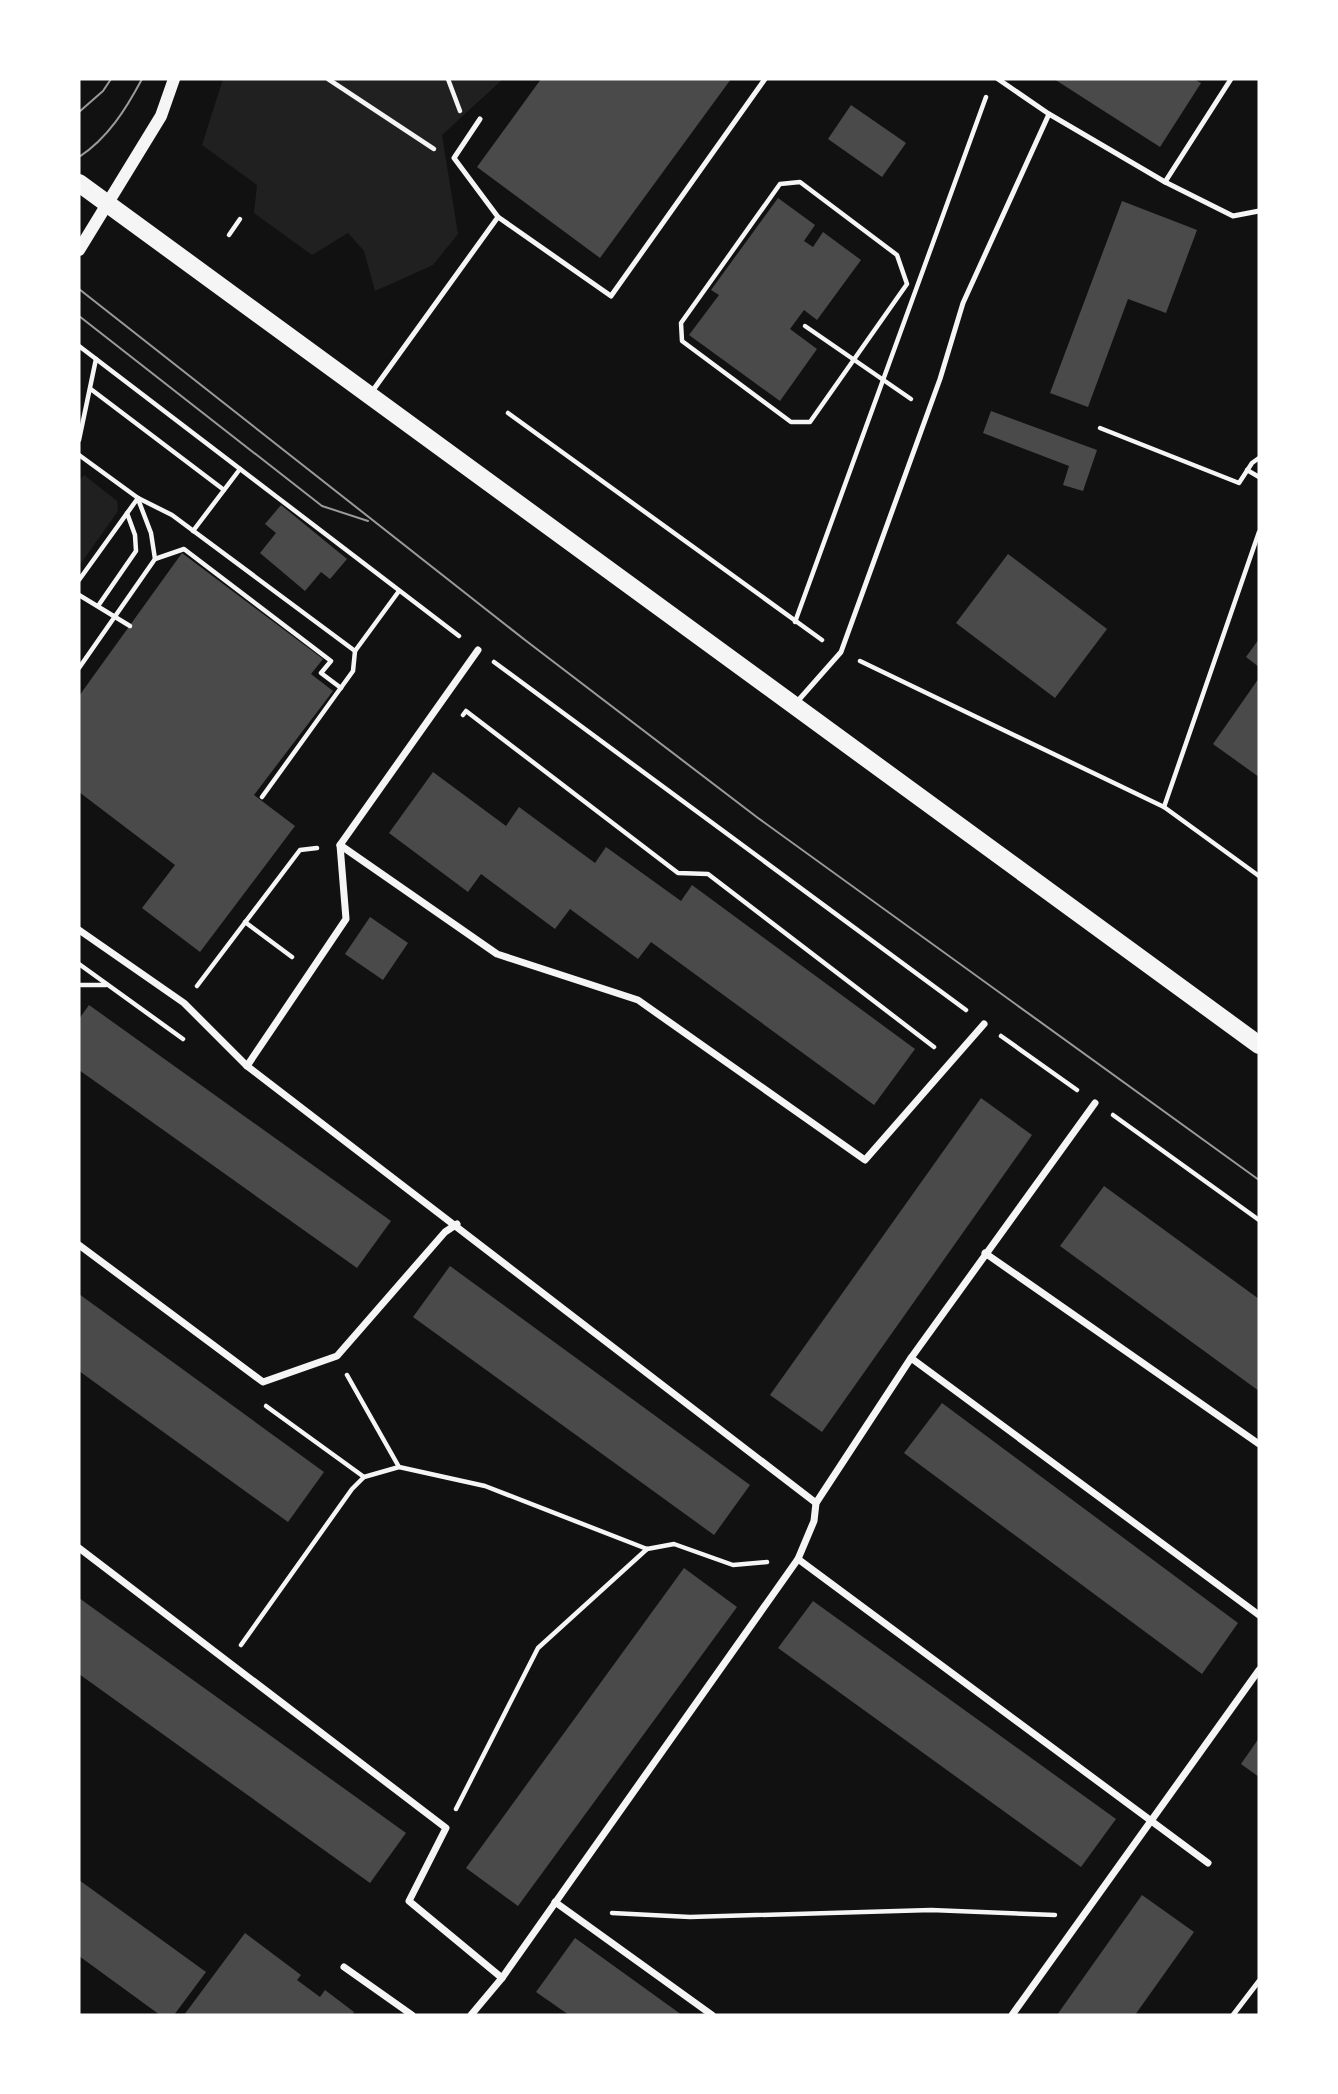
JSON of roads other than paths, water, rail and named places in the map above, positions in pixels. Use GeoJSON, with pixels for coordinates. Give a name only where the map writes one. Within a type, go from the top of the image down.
{"type":"FeatureCollection","features":[{"type":"Feature","properties":{"kind":"main road"},"geometry":{"type":"LineString","coordinates":[[79,183],[1259,1045]]}},
{"type":"Feature","properties":{"kind":"street"},"geometry":{"type":"LineString","coordinates":[[79,250],[161,116],[174,79]]}},
{"type":"Feature","properties":{"kind":"street"},"geometry":{"type":"LineString","coordinates":[[247,1066],[346,919],[340,845],[478,650]]}},
{"type":"Feature","properties":{"kind":"street"},"geometry":{"type":"LineString","coordinates":[[340,845],[497,954],[638,1000],[865,1160],[984,1024]]}},
{"type":"Feature","properties":{"kind":"street"},"geometry":{"type":"LineString","coordinates":[[79,930],[184,1003],[247,1066],[457,1224],[816,1503]]}},
{"type":"Feature","properties":{"kind":"street"},"geometry":{"type":"LineString","coordinates":[[471,2015],[502,1978],[798,1559],[814,1521],[816,1503],[911,1358],[1095,1103]]}},
{"type":"Feature","properties":{"kind":"street"},"geometry":{"type":"LineString","coordinates":[[79,1245],[264,1382],[337,1356],[445,1232],[457,1224]]}},
{"type":"Feature","properties":{"kind":"street"},"geometry":{"type":"LineString","coordinates":[[985,1252],[1259,1444]]}},
{"type":"Feature","properties":{"kind":"street"},"geometry":{"type":"LineString","coordinates":[[911,1358],[1259,1615]]}},
{"type":"Feature","properties":{"kind":"street"},"geometry":{"type":"LineString","coordinates":[[79,1548],[446,1828],[409,1901],[502,1978]]}},
{"type":"Feature","properties":{"kind":"street"},"geometry":{"type":"LineString","coordinates":[[798,1559],[1208,1863]]}},
{"type":"Feature","properties":{"kind":"street"},"geometry":{"type":"LineString","coordinates":[[1012,2015],[1150,1819],[1259,1671]]}},
{"type":"Feature","properties":{"kind":"street"},"geometry":{"type":"LineString","coordinates":[[555,1902],[712,2015]]}},
{"type":"Feature","properties":{"kind":"street"},"geometry":{"type":"LineString","coordinates":[[344,1967],[412,2015]]}},
{"type":"Feature","properties":{"kind":"lane"},"geometry":{"type":"LineString","coordinates":[[480,119],[454,158],[498,216],[611,296],[765,79]]}},
{"type":"Feature","properties":{"kind":"lane"},"geometry":{"type":"LineString","coordinates":[[998,79],[1049,114],[1165,182],[1233,216],[1259,211]]}},
{"type":"Feature","properties":{"kind":"lane"},"geometry":{"type":"LineString","coordinates":[[1165,182],[1231,79]]}},
{"type":"Feature","properties":{"kind":"lane"},"geometry":{"type":"LineString","coordinates":[[794,705],[841,652],[929,411],[963,303],[1049,114]]}},
{"type":"Feature","properties":{"kind":"lane"},"geometry":{"type":"LineString","coordinates":[[369,396],[498,216]]}},
{"type":"Feature","properties":{"kind":"lane"},"geometry":{"type":"LineString","coordinates":[[1233,2015],[1259,1982]]}},
{"type":"Feature","properties":{"kind":"tram line"},"geometry":{"type":"LineString","coordinates":[[79,112],[103,91],[111,79]]}},
{"type":"Feature","properties":{"kind":"tram line"},"geometry":{"type":"LineString","coordinates":[[79,157],[99,141],[115,122],[142,79]]}},
{"type":"Feature","properties":{"kind":"tram line"},"geometry":{"type":"LineString","coordinates":[[79,289],[525,640],[758,818],[1259,1180]]}},
{"type":"Feature","properties":{"kind":"tram line"},"geometry":{"type":"LineString","coordinates":[[79,316],[322,506],[368,521]]}}]}
